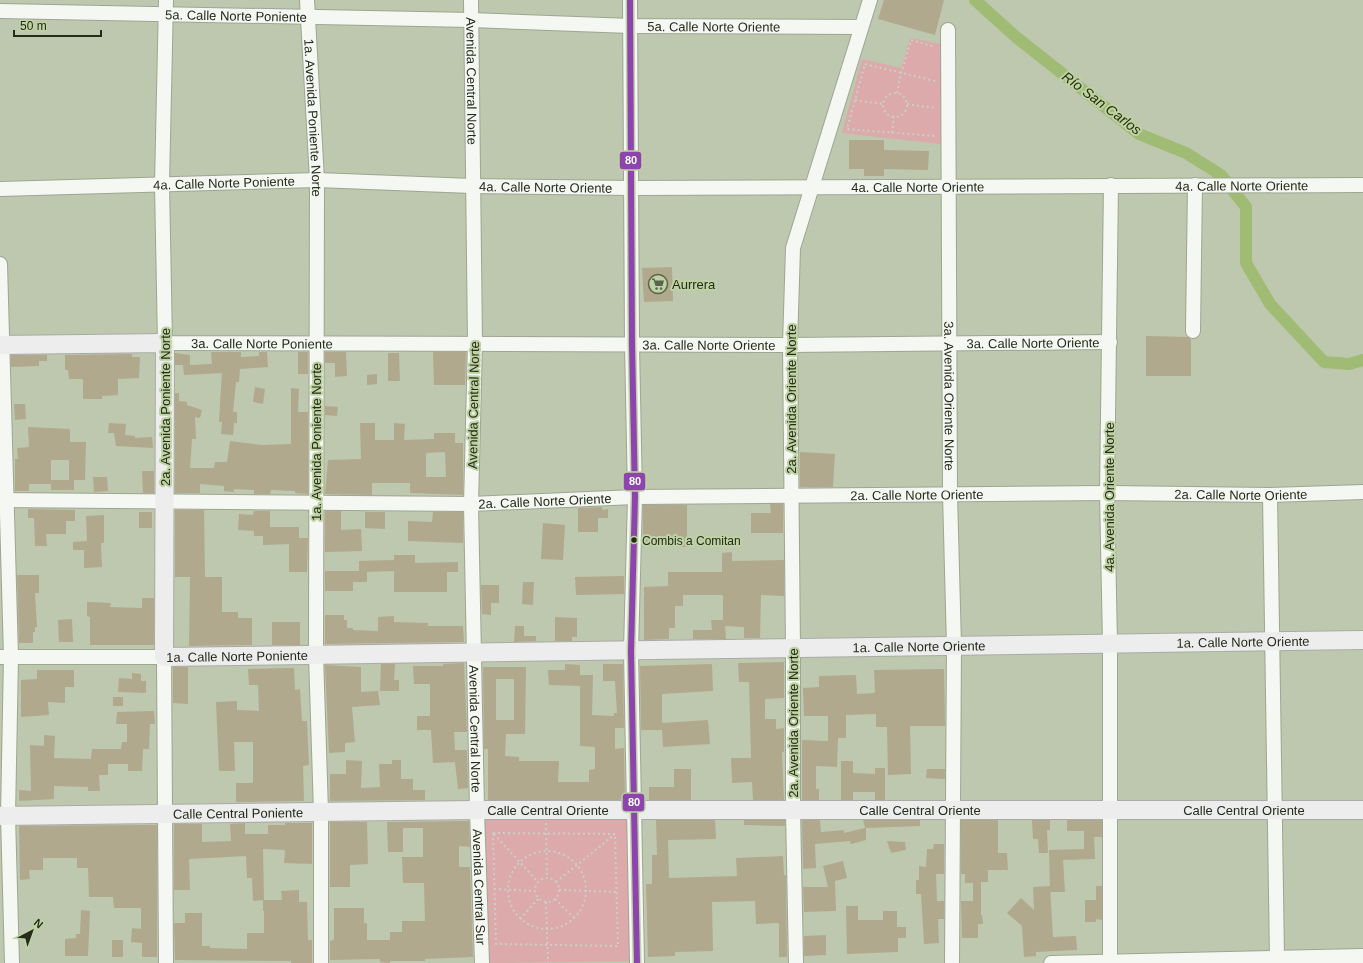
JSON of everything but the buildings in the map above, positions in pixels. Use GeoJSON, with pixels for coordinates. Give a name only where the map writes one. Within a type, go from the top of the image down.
{"type":"FeatureCollection","features":[{"type":"Feature","properties":{"kind":"main road","name":"3a. Calle Norte Poniente"},"geometry":{"type":"LineString","coordinates":[[1,345],[165,343]]}},
{"type":"Feature","properties":{"kind":"main road","name":"2a. Avenida Poniente Norte"},"geometry":{"type":"LineString","coordinates":[[164,657],[165,343]]}},
{"type":"Feature","properties":{"kind":"main road","name":"1a. Calle Norte Oriente"},"geometry":{"type":"LineString","coordinates":[[474,654],[1363,640]]}},
{"type":"Feature","properties":{"kind":"main road","name":"1a. Calle Norte Poniente"},"geometry":{"type":"LineString","coordinates":[[164,657],[474,654]]}},
{"type":"Feature","properties":{"kind":"main road","name":"Calle Central Oriente"},"geometry":{"type":"LineString","coordinates":[[477,810],[1363,810]]}},
{"type":"Feature","properties":{"kind":"main road","name":"Calle Central Poniente"},"geometry":{"type":"LineString","coordinates":[[4,816],[477,810]]}},
{"type":"Feature","properties":{"kind":"street","name":"1a. Avenida Poniente Norte"},"geometry":{"type":"LineString","coordinates":[[308,0],[317,180],[316,655],[321,812],[321,963]]}},
{"type":"Feature","properties":{"kind":"street","name":"Avenida Central Norte"},"geometry":{"type":"LineString","coordinates":[[471,0],[475,343],[471,504],[477,810]]}},
{"type":"Feature","properties":{"kind":"street"},"geometry":{"type":"LineString","coordinates":[[630,0],[632,344],[635,498],[631,651],[637,963]]}},
{"type":"Feature","properties":{"kind":"street","name":"2a. Avenida Oriente Norte"},"geometry":{"type":"LineString","coordinates":[[796,963],[793,810],[790,345],[793,248],[813,188],[870,0]]}},
{"type":"Feature","properties":{"kind":"street","name":"5a. Calle Norte Poniente"},"geometry":{"type":"LineString","coordinates":[[0,11],[165,7],[308,18],[471,20]]}},
{"type":"Feature","properties":{"kind":"street","name":"2a. Avenida Poniente Norte"},"geometry":{"type":"LineString","coordinates":[[165,7],[162,184],[165,343]]}},
{"type":"Feature","properties":{"kind":"street","name":"5a. Calle Norte Oriente"},"geometry":{"type":"LineString","coordinates":[[471,20],[631,26],[861,27]]}},
{"type":"Feature","properties":{"kind":"street","name":"3a. Avenida Oriente Norte"},"geometry":{"type":"LineString","coordinates":[[948,30],[950,494],[954,646],[952,963]]}},
{"type":"Feature","properties":{"kind":"street","name":"4a. Calle Norte Poniente"},"geometry":{"type":"LineString","coordinates":[[0,189],[317,180],[472,186]]}},
{"type":"Feature","properties":{"kind":"street","name":"4a. Calle Norte Oriente"},"geometry":{"type":"LineString","coordinates":[[472,186],[631,188],[949,188],[1213,184],[1363,185]]}},
{"type":"Feature","properties":{"kind":"street","name":"4a. Avenida Oriente Norte"},"geometry":{"type":"LineString","coordinates":[[1110,962],[1110,644],[1107,493],[1111,185]]}},
{"type":"Feature","properties":{"kind":"street"},"geometry":{"type":"LineString","coordinates":[[1193,331],[1196,185]]}},
{"type":"Feature","properties":{"kind":"street"},"geometry":{"type":"LineString","coordinates":[[0,264],[5,657],[4,816],[12,963]]}},
{"type":"Feature","properties":{"kind":"street","name":"3a. Calle Norte Oriente"},"geometry":{"type":"LineString","coordinates":[[475,343],[790,345],[1110,342]]}},
{"type":"Feature","properties":{"kind":"street","name":"3a. Calle Norte Poniente"},"geometry":{"type":"LineString","coordinates":[[165,343],[475,343]]}},
{"type":"Feature","properties":{"kind":"street","name":"2a. Calle Norte Oriente"},"geometry":{"type":"LineString","coordinates":[[3,500],[316,504],[471,504],[635,498],[950,494],[1107,493],[1270,495],[1362,488]]}},
{"type":"Feature","properties":{"kind":"street"},"geometry":{"type":"LineString","coordinates":[[1270,495],[1271,641],[1277,958]]}},
{"type":"Feature","properties":{"kind":"street","name":"1a. Calle Norte Poniente"},"geometry":{"type":"LineString","coordinates":[[5,657],[164,657]]}},
{"type":"Feature","properties":{"kind":"street","name":"2a. Avenida Poniente Norte"},"geometry":{"type":"LineString","coordinates":[[164,657],[166,963]]}},
{"type":"Feature","properties":{"kind":"street","name":"Avenida Central Sur"},"geometry":{"type":"LineString","coordinates":[[477,810],[482,963]]}},
{"type":"Feature","properties":{"kind":"street"},"geometry":{"type":"LineString","coordinates":[[1051,963],[1363,956]]}},
{"type":"Feature","properties":{"kind":"path"},"geometry":{"type":"LineString","coordinates":[[897,93],[901,73],[911,40],[935,47],[935,54]]}},
{"type":"Feature","properties":{"kind":"path"},"geometry":{"type":"LineString","coordinates":[[935,81],[865,64],[847,129],[935,137],[935,130]]}},
{"type":"Feature","properties":{"kind":"path"},"geometry":{"type":"LineString","coordinates":[[935,74],[935,88]]}},
{"type":"Feature","properties":{"kind":"path"},"geometry":{"type":"LineString","coordinates":[[897,93],[904,97],[907,104],[904,112],[898,116],[894,116],[887,113],[883,104],[886,96],[897,93]]}},
{"type":"Feature","properties":{"kind":"path"},"geometry":{"type":"LineString","coordinates":[[855,100],[883,104]]}},
{"type":"Feature","properties":{"kind":"path"},"geometry":{"type":"LineString","coordinates":[[935,101],[935,115]]}},
{"type":"Feature","properties":{"kind":"path"},"geometry":{"type":"LineString","coordinates":[[907,104],[935,108]]}},
{"type":"Feature","properties":{"kind":"path"},"geometry":{"type":"LineString","coordinates":[[892,133],[894,116]]}},
{"type":"Feature","properties":{"kind":"path"},"geometry":{"type":"LineString","coordinates":[[547,810],[547,878]]}},
{"type":"Feature","properties":{"kind":"path"},"geometry":{"type":"LineString","coordinates":[[493,833],[615,834]]}},
{"type":"Feature","properties":{"kind":"path"},"geometry":{"type":"LineString","coordinates":[[493,833],[538,882]]}},
{"type":"Feature","properties":{"kind":"path"},"geometry":{"type":"LineString","coordinates":[[493,833],[496,944],[618,946],[615,834]]}},
{"type":"Feature","properties":{"kind":"path"},"geometry":{"type":"LineString","coordinates":[[556,882],[615,834]]}},
{"type":"Feature","properties":{"kind":"path"},"geometry":{"type":"LineString","coordinates":[[546,851],[564,855],[577,864],[583,874],[586,890],[586,900],[580,912],[560,928],[547,930],[534,928],[520,919],[508,901],[507,890],[510,875],[519,862],[527,856],[546,851]]}},
{"type":"Feature","properties":{"kind":"path"},"geometry":{"type":"LineString","coordinates":[[547,878],[556,882],[559,890],[555,899],[546,902],[539,898],[535,891],[538,882],[547,878]]}},
{"type":"Feature","properties":{"kind":"path"},"geometry":{"type":"LineString","coordinates":[[479,890],[494,889],[535,891]]}},
{"type":"Feature","properties":{"kind":"path"},"geometry":{"type":"LineString","coordinates":[[559,890],[617,892]]}},
{"type":"Feature","properties":{"kind":"path"},"geometry":{"type":"LineString","coordinates":[[520,919],[539,898]]}},
{"type":"Feature","properties":{"kind":"path"},"geometry":{"type":"LineString","coordinates":[[555,899],[574,918]]}},
{"type":"Feature","properties":{"kind":"path"},"geometry":{"type":"LineString","coordinates":[[546,902],[548,963]]}},
{"type":"Feature","properties":{"kind":"shaded area"},"geometry":{"type":"Polygon","coordinates":[[[910,38],[941,44],[941,144],[842,133],[862,59],[901,68],[910,38]]]}},
{"type":"Feature","properties":{"kind":"shaded area"},"geometry":{"type":"Polygon","coordinates":[[[630,815],[632,961],[485,963],[480,816],[630,815]]]}},
{"type":"Feature","properties":{"kind":"waterway","name":"Río San Carlos"},"geometry":{"type":"LineString","coordinates":[[975,0],[1016,37],[1139,134],[1186,153],[1221,175],[1246,207],[1246,263],[1270,304],[1324,362],[1349,364],[1363,360]]}},
{"type":"Feature","properties":{"kind":"transit line","name":"80"},"geometry":{"type":"LineString","coordinates":[[630,0],[632,344],[635,497],[631,651],[637,963]]}},
{"type":"Feature","properties":{"kind":"place","name":"Aurrera"},"geometry":{"type":"Point","coordinates":[658,284]}},
{"type":"Feature","properties":{"kind":"place","name":"Combis a Comitan"},"geometry":{"type":"Point","coordinates":[634,540]}}]}
